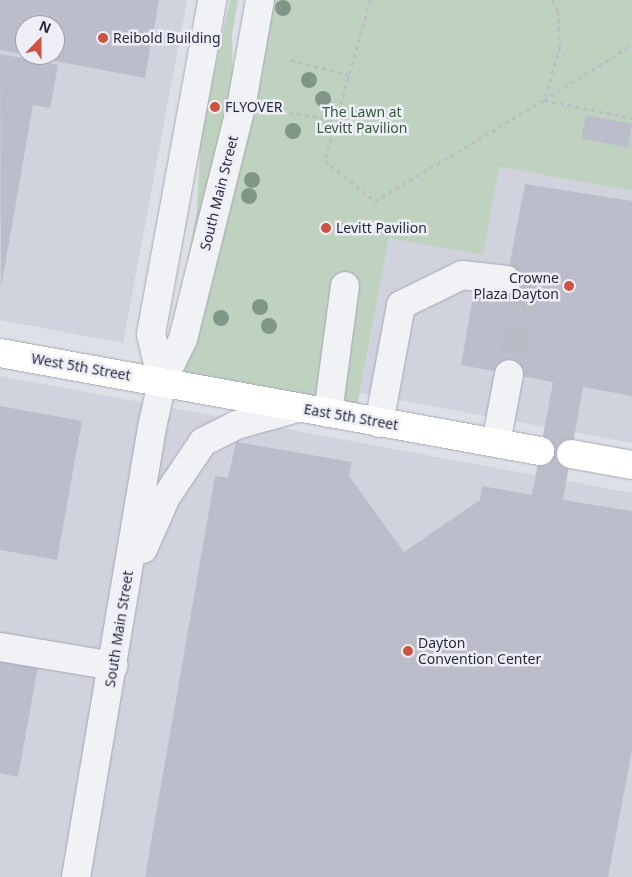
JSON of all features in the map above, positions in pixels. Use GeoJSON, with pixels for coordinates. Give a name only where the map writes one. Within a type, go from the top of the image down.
{"type":"FeatureCollection","features":[{"type":"Feature","properties":{"kind":"main road","name":"West 5th Street"},"geometry":{"type":"LineString","coordinates":[[0,353],[162,382]]}},
{"type":"Feature","properties":{"kind":"main road","name":"East 5th Street"},"geometry":{"type":"LineString","coordinates":[[162,382],[540,451]]}},
{"type":"Feature","properties":{"kind":"main road"},"geometry":{"type":"LineString","coordinates":[[571,454],[632,465]]}},
{"type":"Feature","properties":{"kind":"street","name":"South Main Street"},"geometry":{"type":"LineString","coordinates":[[162,382],[151,334],[212,0]]}},
{"type":"Feature","properties":{"kind":"street","name":"South Main Street"},"geometry":{"type":"LineString","coordinates":[[76,877],[162,382],[183,339],[242,102],[260,0]]}},
{"type":"Feature","properties":{"kind":"street"},"geometry":{"type":"LineString","coordinates":[[379,423],[401,305],[462,275],[507,280]]}},
{"type":"Feature","properties":{"kind":"street"},"geometry":{"type":"LineString","coordinates":[[328,413],[346,286]]}},
{"type":"Feature","properties":{"kind":"street"},"geometry":{"type":"LineString","coordinates":[[496,444],[509,374]]}},
{"type":"Feature","properties":{"kind":"street"},"geometry":{"type":"LineString","coordinates":[[126,587],[166,497],[203,442],[236,424],[298,408]]}},
{"type":"Feature","properties":{"kind":"street"},"geometry":{"type":"LineString","coordinates":[[0,647],[113,666]]}},
{"type":"Feature","properties":{"kind":"path"},"geometry":{"type":"LineString","coordinates":[[370,0],[325,161],[375,201],[632,45]]}},
{"type":"Feature","properties":{"kind":"path"},"geometry":{"type":"LineString","coordinates":[[544,100],[560,47],[558,11],[552,0]]}},
{"type":"Feature","properties":{"kind":"path"},"geometry":{"type":"LineString","coordinates":[[291,60],[349,75]]}},
{"type":"Feature","properties":{"kind":"path"},"geometry":{"type":"LineString","coordinates":[[544,100],[632,118]]}},
{"type":"Feature","properties":{"kind":"path"},"geometry":{"type":"LineString","coordinates":[[281,111],[336,120]]}},
{"type":"Feature","properties":{"kind":"shaded area"},"geometry":{"type":"Polygon","coordinates":[[[0,0],[187,0],[123,343],[0,320],[0,0]]]}},
{"type":"Feature","properties":{"kind":"shaded area"},"geometry":{"type":"Polygon","coordinates":[[[499,167],[632,191],[632,443],[360,393],[389,238],[499,167]]]}},
{"type":"Feature","properties":{"kind":"shaded area","name":"Dayton Convention Center"},"geometry":{"type":"Polygon","coordinates":[[[0,376],[632,493],[632,877],[0,877],[0,376]]]}},
{"type":"Feature","properties":{"kind":"green space"},"geometry":{"type":"Polygon","coordinates":[[[230,0],[238,0],[232,34],[233,81],[182,291],[197,210],[201,130],[230,0]]]}},
{"type":"Feature","properties":{"kind":"green space","name":"The Lawn at Levitt Pavilion"},"geometry":{"type":"Polygon","coordinates":[[[260,0],[632,0],[632,191],[499,167],[483,255],[389,238],[355,418],[162,382],[260,0]]]}},
{"type":"Feature","properties":{"kind":"building","name":"Reibold Building"},"geometry":{"type":"Polygon","coordinates":[[[0,0],[159,0],[145,78],[65,63],[65,15],[15,15],[15,53],[0,50],[0,0]]]}},
{"type":"Feature","properties":{"kind":"building"},"geometry":{"type":"Polygon","coordinates":[[[0,54],[15,57],[15,65],[58,65],[50,108],[33,105],[1,288],[0,54]]]}},
{"type":"Feature","properties":{"kind":"building"},"geometry":{"type":"Polygon","coordinates":[[[586,115],[632,124],[628,148],[581,139],[586,115]]]}},
{"type":"Feature","properties":{"kind":"building","name":"Dayton Convention Center"},"geometry":{"type":"Polygon","coordinates":[[[525,184],[632,201],[632,396],[583,387],[563,500],[632,511],[632,750],[608,877],[145,877],[215,476],[228,478],[236,442],[352,462],[349,476],[404,552],[480,500],[482,486],[532,495],[553,382],[461,365],[474,291],[504,294],[525,184]]]}},
{"type":"Feature","properties":{"kind":"building"},"geometry":{"type":"Polygon","coordinates":[[[0,406],[82,421],[57,560],[0,550],[0,406]]]}},
{"type":"Feature","properties":{"kind":"building"},"geometry":{"type":"Polygon","coordinates":[[[0,659],[38,666],[18,777],[0,773],[0,659]]]}},
{"type":"Feature","properties":{"kind":"tunnel"},"geometry":{"type":"LineString","coordinates":[[507,280],[526,284],[509,374]]}},
{"type":"Feature","properties":{"kind":"place","name":"Reibold Building"},"geometry":{"type":"Point","coordinates":[103,38]}},
{"type":"Feature","properties":{"kind":"place","name":"FLYOVER"},"geometry":{"type":"Point","coordinates":[215,107]}},
{"type":"Feature","properties":{"kind":"place","name":"Levitt Pavilion"},"geometry":{"type":"Point","coordinates":[326,228]}},
{"type":"Feature","properties":{"kind":"place","name":"Crowne Plaza Dayton"},"geometry":{"type":"Point","coordinates":[569,286]}},
{"type":"Feature","properties":{"kind":"place","name":"Dayton Convention Center"},"geometry":{"type":"Point","coordinates":[408,651]}}]}
